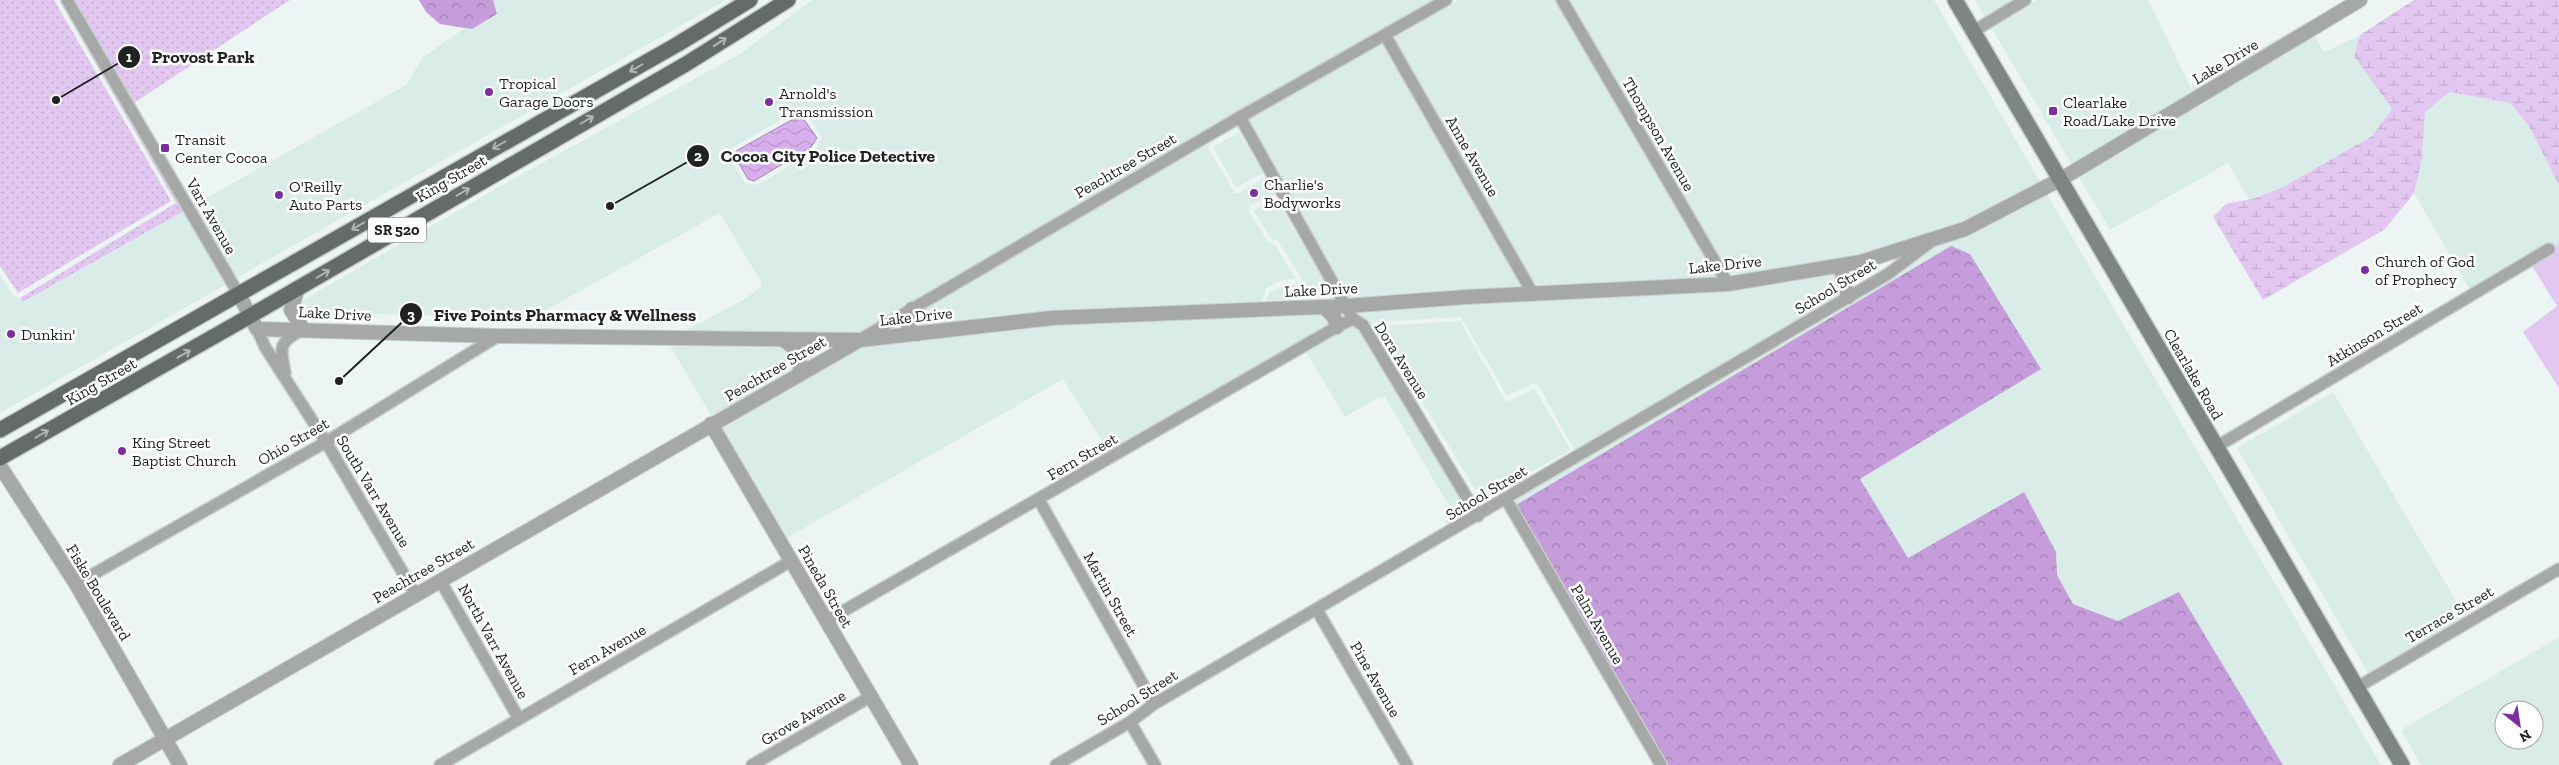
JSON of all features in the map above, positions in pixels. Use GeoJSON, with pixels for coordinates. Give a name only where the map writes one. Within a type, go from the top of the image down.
{"type":"FeatureCollection","features":[{"type":"Feature","properties":{"kind":"main road","name":"King Street"},"geometry":{"type":"LineString","coordinates":[[0,430],[238,293],[662,54],[750,0]]}},
{"type":"Feature","properties":{"kind":"main road"},"geometry":{"type":"LineString","coordinates":[[754,20],[760,9],[773,0]]}},
{"type":"Feature","properties":{"kind":"main road","name":"King Street"},"geometry":{"type":"LineString","coordinates":[[0,458],[254,322],[298,288],[686,64],[788,0]]}},
{"type":"Feature","properties":{"kind":"main road","name":"Clearlake Road"},"geometry":{"type":"LineString","coordinates":[[1955,0],[2063,178],[2216,446],[2402,765]]}},
{"type":"Feature","properties":{"kind":"main road"},"geometry":{"type":"LineString","coordinates":[[641,89],[657,66],[710,35],[715,21]]}},
{"type":"Feature","properties":{"kind":"street","name":"Varr Avenue"},"geometry":{"type":"LineString","coordinates":[[68,0],[238,293]]}},
{"type":"Feature","properties":{"kind":"street","name":"Peachtree Street"},"geometry":{"type":"LineString","coordinates":[[120,765],[860,340],[1240,117],[1446,0]]}},
{"type":"Feature","properties":{"kind":"street","name":"Thompson Avenue"},"geometry":{"type":"LineString","coordinates":[[1562,0],[1728,284]]}},
{"type":"Feature","properties":{"kind":"street"},"geometry":{"type":"LineString","coordinates":[[1974,30],[2026,0]]}},
{"type":"Feature","properties":{"kind":"street","name":"Lake Drive"},"geometry":{"type":"LineString","coordinates":[[254,322],[303,329],[498,336],[860,340],[1052,318],[1346,306],[1728,284],[1861,262],[1930,242],[1983,221],[2063,178],[2360,0]]}},
{"type":"Feature","properties":{"kind":"street","name":"Anne Avenue"},"geometry":{"type":"LineString","coordinates":[[1385,35],[1534,294]]}},
{"type":"Feature","properties":{"kind":"street","name":"Dora Avenue"},"geometry":{"type":"LineString","coordinates":[[1240,117],[1353,320],[1363,325],[1478,516]]}},
{"type":"Feature","properties":{"kind":"street","name":"School Street"},"geometry":{"type":"LineString","coordinates":[[1056,765],[1130,722],[1154,704],[1478,516],[1888,274],[1930,242]]}},
{"type":"Feature","properties":{"kind":"street","name":"Atkinson Street"},"geometry":{"type":"LineString","coordinates":[[2216,446],[2549,249]]}},
{"type":"Feature","properties":{"kind":"street"},"geometry":{"type":"LineString","coordinates":[[1840,266],[1848,297]]}},
{"type":"Feature","properties":{"kind":"street"},"geometry":{"type":"LineString","coordinates":[[286,380],[281,351],[282,344],[290,336],[303,329],[291,310],[298,288]]}},
{"type":"Feature","properties":{"kind":"street"},"geometry":{"type":"LineString","coordinates":[[238,293],[254,322],[260,338],[286,380]]}},
{"type":"Feature","properties":{"kind":"street"},"geometry":{"type":"LineString","coordinates":[[1324,307],[1334,317],[1337,327]]}},
{"type":"Feature","properties":{"kind":"street"},"geometry":{"type":"LineString","coordinates":[[912,309],[908,317],[908,324],[910,331],[918,334]]}},
{"type":"Feature","properties":{"kind":"street","name":"Fern Street"},"geometry":{"type":"LineString","coordinates":[[826,621],[1337,327],[1353,320]]}},
{"type":"Feature","properties":{"kind":"street","name":"Ohio Street"},"geometry":{"type":"LineString","coordinates":[[76,584],[326,442],[498,336]]}},
{"type":"Feature","properties":{"kind":"street"},"geometry":{"type":"LineString","coordinates":[[782,339],[796,349],[801,360],[800,374]]}},
{"type":"Feature","properties":{"kind":"street","name":"South Varr Avenue"},"geometry":{"type":"LineString","coordinates":[[286,380],[326,442],[416,595]]}},
{"type":"Feature","properties":{"kind":"street","name":"Pineda Street"},"geometry":{"type":"LineString","coordinates":[[711,424],[911,765]]}},
{"type":"Feature","properties":{"kind":"street","name":"Fiske Boulevard"},"geometry":{"type":"LineString","coordinates":[[0,466],[76,584],[180,765]]}},
{"type":"Feature","properties":{"kind":"street","name":"Palm Avenue"},"geometry":{"type":"LineString","coordinates":[[1506,499],[1661,765]]}},
{"type":"Feature","properties":{"kind":"street","name":"Martin Street"},"geometry":{"type":"LineString","coordinates":[[1039,500],[1154,704]]}},
{"type":"Feature","properties":{"kind":"street","name":"Fern Avenue"},"geometry":{"type":"LineString","coordinates":[[440,765],[791,561]]}},
{"type":"Feature","properties":{"kind":"street","name":"Terrace Street"},"geometry":{"type":"LineString","coordinates":[[2356,688],[2559,569]]}},
{"type":"Feature","properties":{"kind":"street","name":"North Varr Avenue"},"geometry":{"type":"LineString","coordinates":[[440,580],[519,719]]}},
{"type":"Feature","properties":{"kind":"street","name":"Pine Avenue"},"geometry":{"type":"LineString","coordinates":[[1317,610],[1407,765]]}},
{"type":"Feature","properties":{"kind":"street","name":"Grove Avenue"},"geometry":{"type":"LineString","coordinates":[[752,765],[870,697]]}},
{"type":"Feature","properties":{"kind":"street"},"geometry":{"type":"LineString","coordinates":[[1130,722],[1155,765]]}},
{"type":"Feature","properties":{"kind":"shaded area"},"geometry":{"type":"Polygon","coordinates":[[[493,0],[726,0],[236,278],[194,205],[406,85],[423,57],[465,28],[472,29],[497,15],[493,0]]]}},
{"type":"Feature","properties":{"kind":"shaded area"},"geometry":{"type":"Polygon","coordinates":[[[812,0],[1434,0],[912,302],[910,301],[908,305],[858,334],[783,333],[780,331],[779,333],[683,332],[743,300],[761,287],[761,282],[722,217],[718,214],[532,318],[298,312],[298,303],[513,179],[740,54],[812,0]],[[795,112],[733,147],[730,158],[745,183],[757,185],[814,151],[822,137],[807,115],[795,112]]]}},
{"type":"Feature","properties":{"kind":"shaded area"},"geometry":{"type":"Polygon","coordinates":[[[1459,0],[1556,0],[1718,278],[1536,287],[1393,38],[1459,0]]]}},
{"type":"Feature","properties":{"kind":"shaded area"},"geometry":{"type":"Polygon","coordinates":[[[1568,0],[1934,0],[2041,183],[1962,224],[1860,256],[1730,277],[1568,0]]]}},
{"type":"Feature","properties":{"kind":"shaded area"},"geometry":{"type":"Polygon","coordinates":[[[1975,0],[2013,0],[1985,17],[1975,0]]]}},
{"type":"Feature","properties":{"kind":"shaded area"},"geometry":{"type":"Polygon","coordinates":[[[2037,0],[2148,0],[2191,88],[2307,22],[2308,24],[2072,165],[1991,27],[2037,0]]]}},
{"type":"Feature","properties":{"kind":"shaded area"},"geometry":{"type":"Polygon","coordinates":[[[2314,34],[2324,52],[2360,35],[2354,56],[2392,109],[2372,136],[2283,187],[2249,199],[2228,163],[2110,230],[2078,176],[2314,34]]]}},
{"type":"Feature","properties":{"kind":"shaded area"},"geometry":{"type":"Polygon","coordinates":[[[1383,43],[1524,288],[1349,300],[1248,120],[1383,43]]]}},
{"type":"Feature","properties":{"kind":"shaded area"},"geometry":{"type":"Polygon","coordinates":[[[2451,92],[2510,103],[2529,126],[2559,185],[2559,242],[2555,248],[2551,241],[2469,289],[2414,193],[2422,159],[2425,112],[2451,92]]]}},
{"type":"Feature","properties":{"kind":"shaded area"},"geometry":{"type":"Polygon","coordinates":[[[1239,132],[1263,173],[1236,188],[1213,147],[1239,132]]]}},
{"type":"Feature","properties":{"kind":"shaded area"},"geometry":{"type":"Polygon","coordinates":[[[1210,143],[1209,149],[1235,193],[1239,193],[1267,176],[1277,194],[1251,205],[1249,211],[1268,242],[1275,245],[1296,279],[1283,280],[1266,288],[1261,304],[914,326],[913,319],[916,314],[1210,143]]]}},
{"type":"Feature","properties":{"kind":"shaded area"},"geometry":{"type":"Polygon","coordinates":[[[2047,194],[2381,765],[2283,765],[2179,592],[2118,621],[2073,604],[2057,575],[2056,552],[2024,492],[1908,559],[1860,479],[2040,368],[1970,254],[1516,505],[1514,501],[1854,302],[1933,247],[1986,226],[2047,194]]]}},
{"type":"Feature","properties":{"kind":"shaded area"},"geometry":{"type":"Polygon","coordinates":[[[1276,199],[1334,297],[1265,301],[1270,292],[1286,285],[1297,285],[1303,281],[1277,240],[1272,240],[1253,210],[1276,199]]]}},
{"type":"Feature","properties":{"kind":"shaded area"},"geometry":{"type":"Polygon","coordinates":[[[184,211],[227,284],[0,413],[0,275],[14,296],[24,302],[184,211]]]}},
{"type":"Feature","properties":{"kind":"shaded area"},"geometry":{"type":"Polygon","coordinates":[[[1836,272],[1841,294],[1575,451],[1538,385],[1533,384],[1507,396],[1461,317],[1373,322],[1372,329],[1407,388],[1356,312],[1466,303],[1725,290],[1726,292],[1836,272]]]}},
{"type":"Feature","properties":{"kind":"shaded area"},"geometry":{"type":"Polygon","coordinates":[[[1322,313],[1330,324],[1109,452],[1063,379],[785,539],[719,427],[802,380],[806,380],[806,378],[862,346],[922,341],[923,339],[1053,324],[1322,313]]]}},
{"type":"Feature","properties":{"kind":"shaded area"},"geometry":{"type":"Polygon","coordinates":[[[1460,321],[1506,402],[1535,389],[1571,450],[1481,499],[1376,326],[1460,321]]]}},
{"type":"Feature","properties":{"kind":"shaded area"},"geometry":{"type":"Polygon","coordinates":[[[1353,326],[1359,329],[1470,513],[1448,526],[1445,521],[1452,516],[1452,511],[1385,397],[1379,397],[1345,417],[1306,352],[1353,326]]]}},
{"type":"Feature","properties":{"kind":"shaded area"},"geometry":{"type":"Polygon","coordinates":[[[669,344],[781,345],[792,353],[795,370],[712,417],[669,344]]]}},
{"type":"Feature","properties":{"kind":"shaded area"},"geometry":{"type":"Polygon","coordinates":[[[2333,392],[2465,616],[2368,673],[2237,448],[2333,392]]]}},
{"type":"Feature","properties":{"kind":"shaded area"},"geometry":{"type":"Polygon","coordinates":[[[2559,637],[2559,765],[2421,765],[2401,730],[2559,637]]]}},
{"type":"Feature","properties":{"kind":"green space"},"geometry":{"type":"Polygon","coordinates":[[[0,0],[54,0],[171,201],[18,293],[0,266],[0,0]]]}},
{"type":"Feature","properties":{"kind":"green space"},"geometry":{"type":"Polygon","coordinates":[[[59,0],[184,211],[23,302],[20,298],[176,203],[59,0]]]}},
{"type":"Feature","properties":{"kind":"green space"},"geometry":{"type":"Polygon","coordinates":[[[74,0],[290,0],[134,103],[74,0]]]}},
{"type":"Feature","properties":{"kind":"green space"},"geometry":{"type":"Polygon","coordinates":[[[419,0],[493,0],[497,14],[472,29],[440,24],[426,12],[419,0]]]}},
{"type":"Feature","properties":{"kind":"green space"},"geometry":{"type":"Polygon","coordinates":[[[2414,0],[2559,0],[2559,185],[2529,126],[2510,103],[2450,92],[2425,112],[2422,159],[2414,193],[2385,229],[2263,300],[2213,217],[2226,204],[2255,198],[2283,187],[2372,136],[2392,109],[2354,56],[2360,35],[2414,0]]]}},
{"type":"Feature","properties":{"kind":"green space"},"geometry":{"type":"Polygon","coordinates":[[[2559,243],[2559,388],[2523,332],[2557,306],[2532,266],[2557,251],[2555,248],[2559,243]]]}},
{"type":"Feature","properties":{"kind":"green space"},"geometry":{"type":"Polygon","coordinates":[[[1951,246],[1970,254],[2041,369],[1860,479],[1908,558],[2024,492],[2056,552],[2057,575],[2073,604],[2118,621],[2179,592],[2283,765],[1668,765],[1516,505],[1951,246]]]}},
{"type":"Feature","properties":{"kind":"water"},"geometry":{"type":"Polygon","coordinates":[[[795,118],[803,118],[817,138],[811,147],[754,181],[748,179],[735,157],[736,151],[795,118]]]}},
{"type":"Feature","properties":{"kind":"place","name":"Tropical Garage Doors"},"geometry":{"type":"Point","coordinates":[489,92]}},
{"type":"Feature","properties":{"kind":"place","name":"Provost Park"},"geometry":{"type":"Point","coordinates":[56,100]}},
{"type":"Feature","properties":{"kind":"place","name":"Arnold's Transmission"},"geometry":{"type":"Point","coordinates":[769,102]}},
{"type":"Feature","properties":{"kind":"place","name":"Clearlake Road/Lake Drive"},"geometry":{"type":"Point","coordinates":[2053,111]}},
{"type":"Feature","properties":{"kind":"place","name":"Transit Center Cocoa"},"geometry":{"type":"Point","coordinates":[165,148]}},
{"type":"Feature","properties":{"kind":"place","name":"Charlie's Bodyworks"},"geometry":{"type":"Point","coordinates":[1254,193]}},
{"type":"Feature","properties":{"kind":"place","name":"O'Reilly Auto Parts"},"geometry":{"type":"Point","coordinates":[279,195]}},
{"type":"Feature","properties":{"kind":"place","name":"Cocoa City Police Detective"},"geometry":{"type":"Point","coordinates":[610,206]}},
{"type":"Feature","properties":{"kind":"place","name":"Church of God of Prophecy"},"geometry":{"type":"Point","coordinates":[2365,270]}},
{"type":"Feature","properties":{"kind":"place","name":"Dunkin'"},"geometry":{"type":"Point","coordinates":[11,334]}},
{"type":"Feature","properties":{"kind":"place","name":"Five Points Pharmacy & Wellness"},"geometry":{"type":"Point","coordinates":[339,381]}},
{"type":"Feature","properties":{"kind":"place","name":"King Street Baptist Church"},"geometry":{"type":"Point","coordinates":[122,451]}}]}
